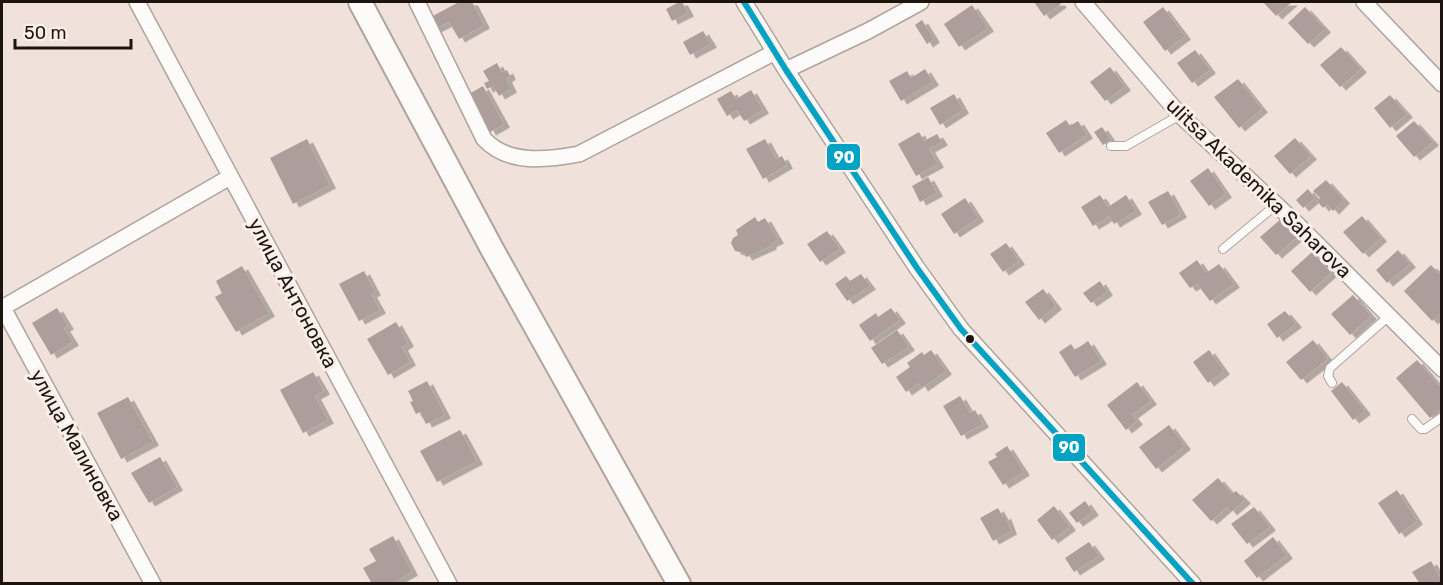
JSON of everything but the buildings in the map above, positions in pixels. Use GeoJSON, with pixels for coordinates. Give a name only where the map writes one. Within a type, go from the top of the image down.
{"type":"FeatureCollection","features":[{"type":"Feature","properties":{"kind":"street","name":"улица Антоновка"},"geometry":{"type":"LineString","coordinates":[[137,2],[449,584]]}},
{"type":"Feature","properties":{"kind":"street"},"geometry":{"type":"LineString","coordinates":[[360,2],[492,249],[679,584]]}},
{"type":"Feature","properties":{"kind":"street"},"geometry":{"type":"LineString","coordinates":[[417,2],[484,139],[492,148],[519,158],[560,158],[579,154],[775,52]]}},
{"type":"Feature","properties":{"kind":"street"},"geometry":{"type":"LineString","coordinates":[[744,2],[786,70],[917,268],[961,329],[1194,584]]}},
{"type":"Feature","properties":{"kind":"street"},"geometry":{"type":"LineString","coordinates":[[786,70],[868,31],[921,2]]}},
{"type":"Feature","properties":{"kind":"street","name":"ulitsa Akademika Saharova"},"geometry":{"type":"LineString","coordinates":[[1083,2],[1180,115],[1276,205],[1442,369]]}},
{"type":"Feature","properties":{"kind":"street"},"geometry":{"type":"LineString","coordinates":[[1364,2],[1442,84]]}},
{"type":"Feature","properties":{"kind":"street"},"geometry":{"type":"LineString","coordinates":[[2,307],[231,177]]}},
{"type":"Feature","properties":{"kind":"street","name":"улица Малиновка"},"geometry":{"type":"LineString","coordinates":[[2,307],[153,584]]}},
{"type":"Feature","properties":{"kind":"lane"},"geometry":{"type":"LineString","coordinates":[[1111,146],[1126,146],[1180,115]]}},
{"type":"Feature","properties":{"kind":"lane"},"geometry":{"type":"LineString","coordinates":[[1223,249],[1276,205]]}},
{"type":"Feature","properties":{"kind":"lane"},"geometry":{"type":"LineString","coordinates":[[1332,383],[1328,376],[1330,368],[1389,316]]}},
{"type":"Feature","properties":{"kind":"lane"},"geometry":{"type":"LineString","coordinates":[[1412,419],[1421,429],[1425,429],[1442,417]]}},
{"type":"Feature","properties":{"kind":"transit line","name":"90"},"geometry":{"type":"LineString","coordinates":[[744,2],[786,70],[917,268],[961,329],[1193,584]]}}]}
